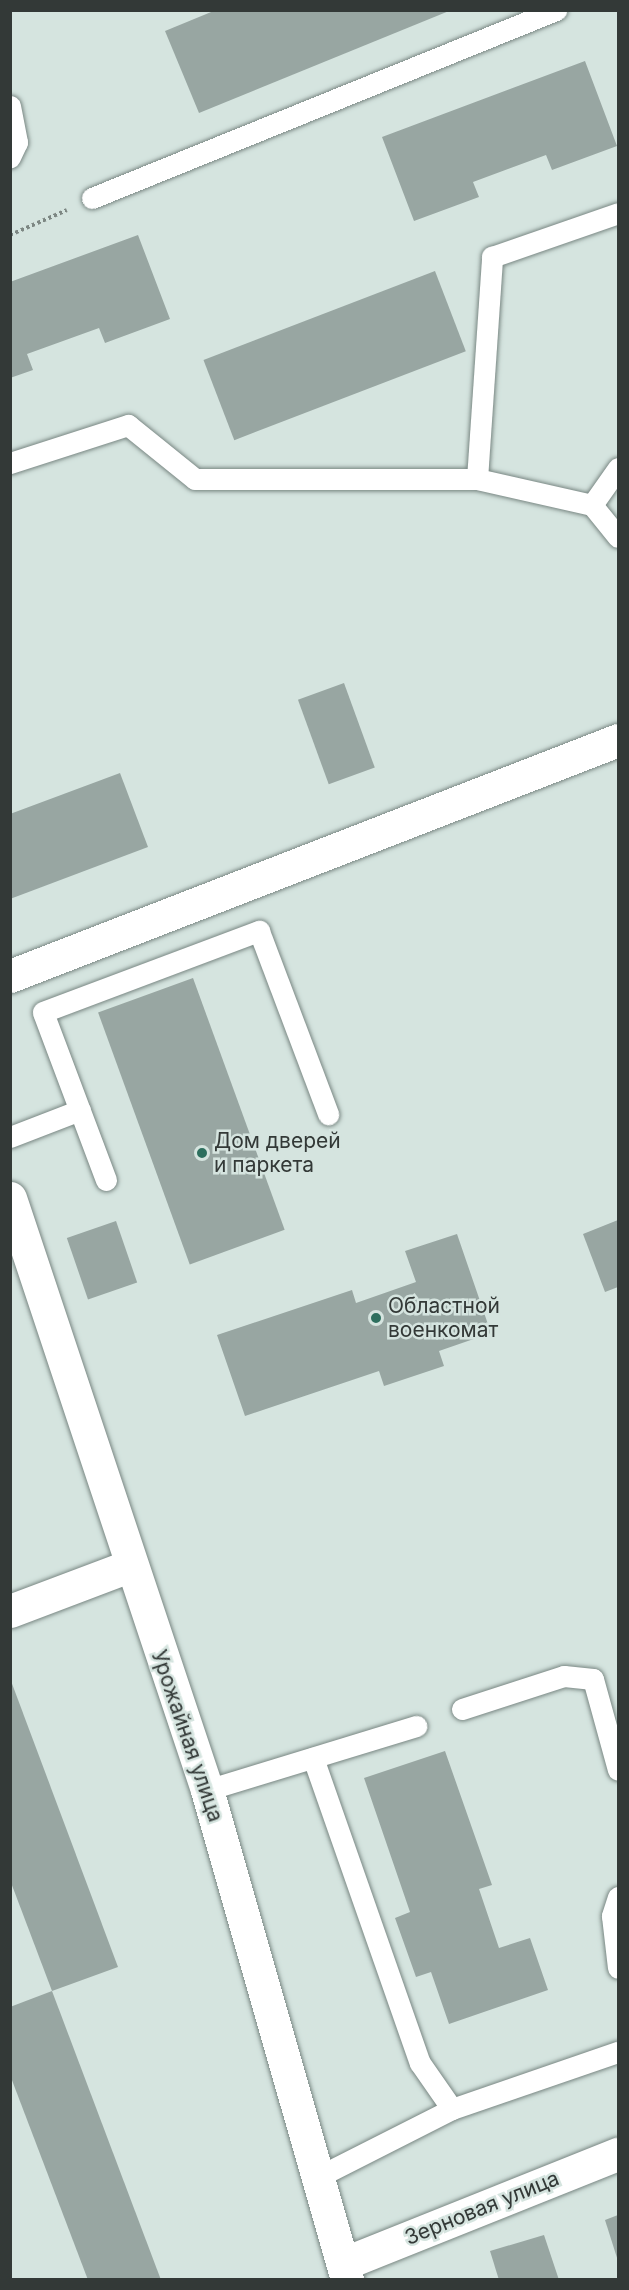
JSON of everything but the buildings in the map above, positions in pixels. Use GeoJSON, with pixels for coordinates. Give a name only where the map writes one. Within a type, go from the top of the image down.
{"type":"FeatureCollection","features":[{"type":"Feature","properties":{"kind":"street"},"geometry":{"type":"LineString","coordinates":[[10,976],[618,740]]}},
{"type":"Feature","properties":{"kind":"street","name":"Урожайная улица"},"geometry":{"type":"LineString","coordinates":[[11,1203],[129,1566],[207,1790],[346,2271]]}},
{"type":"Feature","properties":{"kind":"street"},"geometry":{"type":"LineString","coordinates":[[10,1611],[129,1566]]}},
{"type":"Feature","properties":{"kind":"street","name":"Зерновая улица"},"geometry":{"type":"LineString","coordinates":[[346,2271],[618,2154]]}},
{"type":"Feature","properties":{"kind":"lane"},"geometry":{"type":"LineString","coordinates":[[92,198],[556,10]]}},
{"type":"Feature","properties":{"kind":"lane"},"geometry":{"type":"LineString","coordinates":[[10,106],[17,142],[10,157]]}},
{"type":"Feature","properties":{"kind":"lane"},"geometry":{"type":"LineString","coordinates":[[477,479],[492,256],[618,213]]}},
{"type":"Feature","properties":{"kind":"lane"},"geometry":{"type":"LineString","coordinates":[[10,463],[128,425],[195,479],[477,479],[592,505],[618,537]]}},
{"type":"Feature","properties":{"kind":"lane"},"geometry":{"type":"LineString","coordinates":[[592,505],[618,468]]}},
{"type":"Feature","properties":{"kind":"lane"},"geometry":{"type":"LineString","coordinates":[[106,1180],[43,1012],[259,931],[328,1114]]}},
{"type":"Feature","properties":{"kind":"lane"},"geometry":{"type":"LineString","coordinates":[[10,1137],[80,1110]]}},
{"type":"Feature","properties":{"kind":"lane"},"geometry":{"type":"LineString","coordinates":[[462,1709],[564,1676],[593,1678],[618,1770]]}},
{"type":"Feature","properties":{"kind":"lane"},"geometry":{"type":"LineString","coordinates":[[207,1790],[416,1726]]}},
{"type":"Feature","properties":{"kind":"lane"},"geometry":{"type":"LineString","coordinates":[[314,1758],[420,2063],[452,2109]]}},
{"type":"Feature","properties":{"kind":"lane"},"geometry":{"type":"LineString","coordinates":[[618,1897],[612,1916],[618,1968]]}},
{"type":"Feature","properties":{"kind":"lane"},"geometry":{"type":"LineString","coordinates":[[320,2176],[452,2109],[618,2052]]}},
{"type":"Feature","properties":{"kind":"path"},"geometry":{"type":"LineString","coordinates":[[10,235],[92,198]]}},
{"type":"Feature","properties":{"kind":"place","name":"Дом дверей и паркета"},"geometry":{"type":"Point","coordinates":[202,1153]}},
{"type":"Feature","properties":{"kind":"place","name":"Областной военкомат"},"geometry":{"type":"Point","coordinates":[376,1318]}}]}
